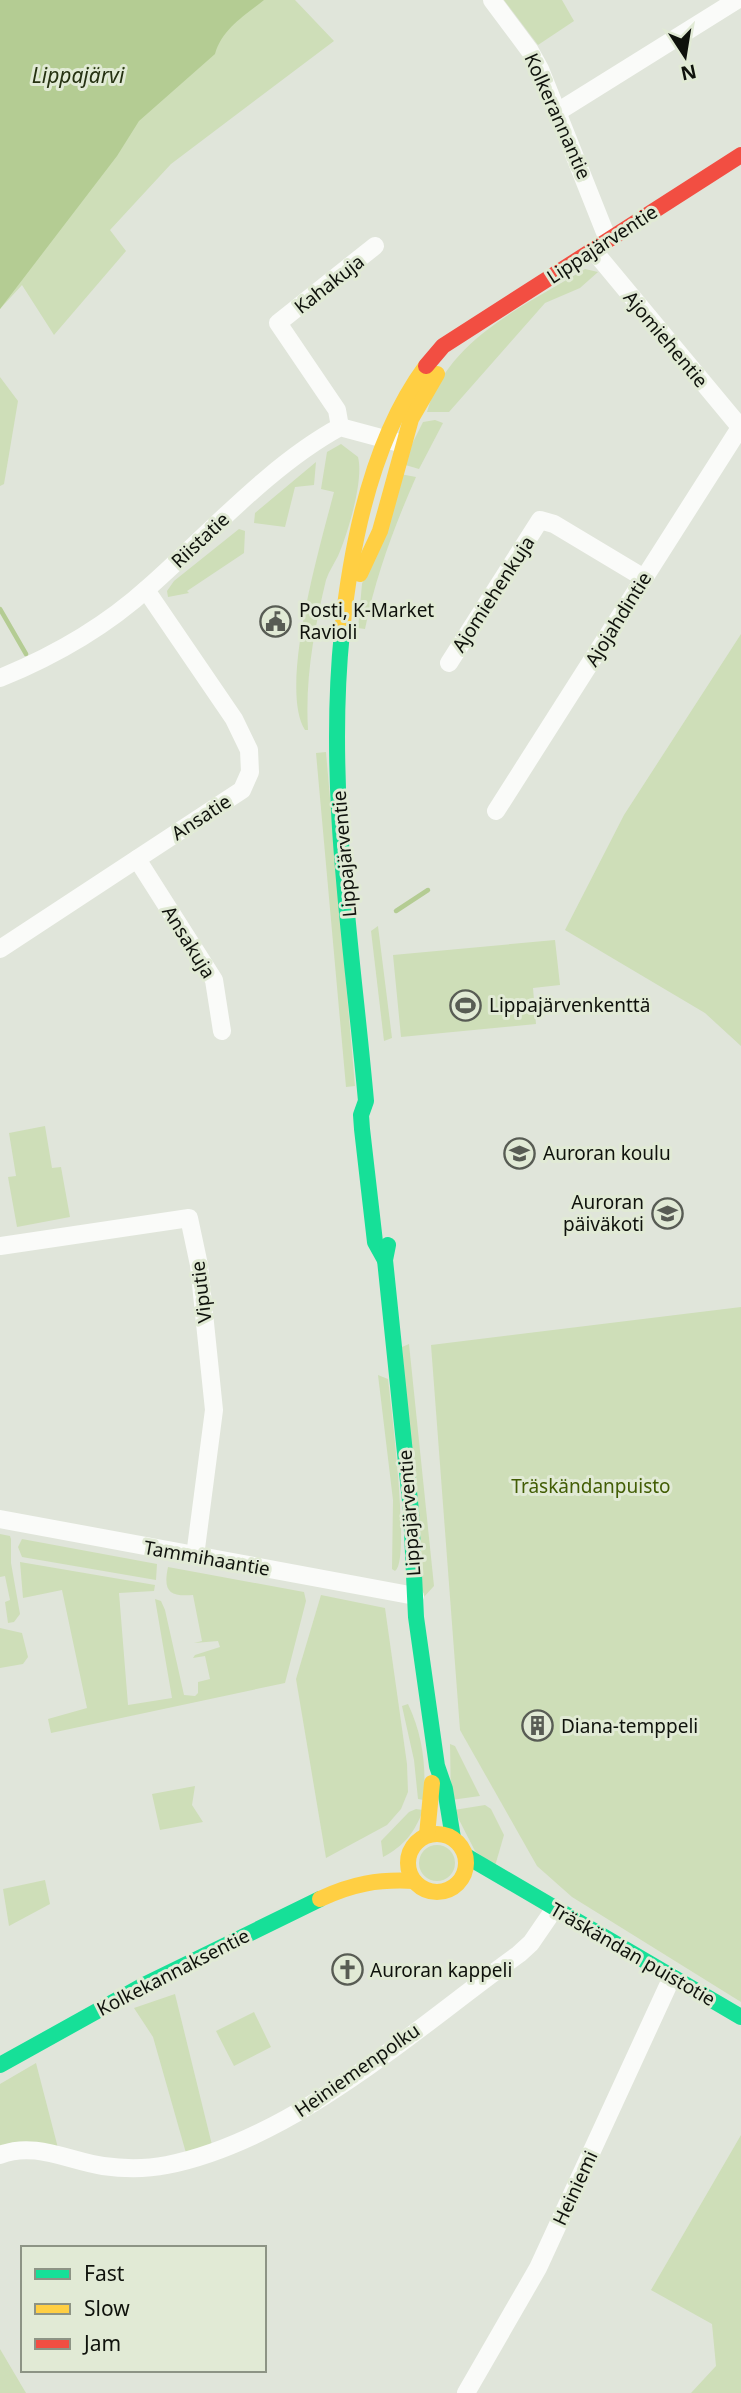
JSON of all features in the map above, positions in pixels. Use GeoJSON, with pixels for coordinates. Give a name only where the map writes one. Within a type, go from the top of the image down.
{"type":"FeatureCollection","features":[{"type":"Feature","properties":{"kind":"main road","name":"Lippajärventie"},"geometry":{"type":"LineString","coordinates":[[453,1838],[445,1789],[437,1766],[415,1595],[411,1511],[385,1260],[375,1242],[360,1115],[366,1101],[343,854],[336,745],[340,652],[348,575],[384,438],[395,411],[423,367],[443,346],[741,155]]}},
{"type":"Feature","properties":{"kind":"main road","name":"Lippajärventie"},"geometry":{"type":"LineString","coordinates":[[346,607],[380,531],[403,444],[422,397],[464,334]]}},
{"type":"Feature","properties":{"kind":"main road","name":"Lippajärventie"},"geometry":{"type":"LineString","coordinates":[[427,1835],[430,1790],[437,1766]]}},
{"type":"Feature","properties":{"kind":"main road"},"geometry":{"type":"LineString","coordinates":[[439,1833],[453,1838],[466,1856],[463,1876],[455,1886],[434,1892],[414,1881],[408,1870],[410,1851],[427,1835],[439,1833]]}},
{"type":"Feature","properties":{"kind":"main road","name":"Kolkekannaksentie"},"geometry":{"type":"LineString","coordinates":[[0,2065],[142,1986],[349,1885],[366,1870],[410,1851]]}},
{"type":"Feature","properties":{"kind":"main road","name":"Träskändan puistotie"},"geometry":{"type":"LineString","coordinates":[[466,1856],[510,1879],[525,1892],[741,2017]]}},
{"type":"Feature","properties":{"kind":"main road","name":"Kolkekannaksentie"},"geometry":{"type":"LineString","coordinates":[[349,1885],[383,1879],[414,1881]]}},
{"type":"Feature","properties":{"kind":"main road","name":"Träskändan puistotie"},"geometry":{"type":"LineString","coordinates":[[455,1886],[478,1884],[504,1892],[525,1892]]}},
{"type":"Feature","properties":{"kind":"street","name":"Kolkerannantie"},"geometry":{"type":"LineString","coordinates":[[492,0],[530,51],[559,111],[601,245]]}},
{"type":"Feature","properties":{"kind":"street"},"geometry":{"type":"LineString","coordinates":[[559,111],[737,0]]}},
{"type":"Feature","properties":{"kind":"street","name":"Ajomiehentie"},"geometry":{"type":"LineString","coordinates":[[601,245],[741,426]]}},
{"type":"Feature","properties":{"kind":"street","name":"Kahakuja"},"geometry":{"type":"LineString","coordinates":[[340,427],[337,410],[278,323],[375,246]]}},
{"type":"Feature","properties":{"kind":"street","name":"Ajojahdintie"},"geometry":{"type":"LineString","coordinates":[[496,811],[741,426]]}},
{"type":"Feature","properties":{"kind":"street"},"geometry":{"type":"LineString","coordinates":[[340,427],[403,444]]}},
{"type":"Feature","properties":{"kind":"street","name":"Riistatie"},"geometry":{"type":"LineString","coordinates":[[0,678],[45,660],[146,590],[240,504],[317,439],[340,427]]}},
{"type":"Feature","properties":{"kind":"street","name":"Ajomiehenkuja"},"geometry":{"type":"LineString","coordinates":[[449,663],[540,520],[554,524],[644,578]]}},
{"type":"Feature","properties":{"kind":"street","name":"Ansatie"},"geometry":{"type":"LineString","coordinates":[[0,949],[242,790],[250,772],[249,750],[234,719],[146,590]]}},
{"type":"Feature","properties":{"kind":"street","name":"Ansakuja"},"geometry":{"type":"LineString","coordinates":[[137,859],[214,980],[222,1031]]}},
{"type":"Feature","properties":{"kind":"street","name":"Viputie"},"geometry":{"type":"LineString","coordinates":[[0,1246],[189,1218],[199,1265],[214,1410],[195,1556]]}},
{"type":"Feature","properties":{"kind":"street","name":"Tammihaantie"},"geometry":{"type":"LineString","coordinates":[[0,1519],[415,1595]]}},
{"type":"Feature","properties":{"kind":"street","name":"Heiniemenpolku"},"geometry":{"type":"LineString","coordinates":[[0,2155],[16,2149],[103,2166],[135,2168],[166,2165],[273,2126],[313,2105],[519,1954],[531,1943],[555,1908]]}},
{"type":"Feature","properties":{"kind":"street","name":"Heiniemi"},"geometry":{"type":"LineString","coordinates":[[466,2393],[538,2268],[672,1977]]}},
{"type":"Feature","properties":{"kind":"green space","name":"Lippajärvi"},"geometry":{"type":"Polygon","coordinates":[[[0,0],[295,0],[334,41],[171,164],[110,230],[126,251],[54,335],[22,285],[0,309],[0,0]]]}},
{"type":"Feature","properties":{"kind":"green space"},"geometry":{"type":"Polygon","coordinates":[[[504,0],[562,0],[574,21],[538,45],[504,0]]]}},
{"type":"Feature","properties":{"kind":"green space"},"geometry":{"type":"Polygon","coordinates":[[[585,269],[598,272],[580,288],[545,303],[449,412],[427,412],[437,386],[470,344],[514,311],[585,269]]]}},
{"type":"Feature","properties":{"kind":"green space"},"geometry":{"type":"Polygon","coordinates":[[[0,377],[18,401],[4,484],[0,486],[0,377]]]}},
{"type":"Feature","properties":{"kind":"green space"},"geometry":{"type":"Polygon","coordinates":[[[435,420],[443,423],[419,469],[402,464],[423,422],[435,420]]]}},
{"type":"Feature","properties":{"kind":"green space"},"geometry":{"type":"Polygon","coordinates":[[[341,444],[358,457],[359,479],[346,534],[327,577],[314,636],[308,692],[308,730],[305,730],[298,710],[296,682],[299,649],[312,578],[334,492],[321,489],[327,452],[341,444]]]}},
{"type":"Feature","properties":{"kind":"green space"},"geometry":{"type":"Polygon","coordinates":[[[316,462],[314,485],[295,487],[285,527],[254,523],[255,513],[316,462]]]}},
{"type":"Feature","properties":{"kind":"green space"},"geometry":{"type":"Polygon","coordinates":[[[400,474],[416,477],[386,552],[365,629],[358,628],[362,584],[400,474]]]}},
{"type":"Feature","properties":{"kind":"green space"},"geometry":{"type":"Polygon","coordinates":[[[239,529],[245,531],[244,553],[187,591],[189,593],[168,597],[167,591],[174,581],[239,529]]]}},
{"type":"Feature","properties":{"kind":"green space"},"geometry":{"type":"Polygon","coordinates":[[[741,634],[741,1046],[705,1013],[565,930],[624,815],[741,634]]]}},
{"type":"Feature","properties":{"kind":"green space"},"geometry":{"type":"Polygon","coordinates":[[[326,752],[355,1086],[346,1087],[316,753],[326,752]]]}},
{"type":"Feature","properties":{"kind":"green space"},"geometry":{"type":"Polygon","coordinates":[[[378,926],[392,1038],[384,1041],[371,931],[378,926]]]}},
{"type":"Feature","properties":{"kind":"green space","name":"Lippajärvenkenttä"},"geometry":{"type":"Polygon","coordinates":[[[555,940],[560,985],[533,988],[536,1024],[401,1037],[393,955],[555,940]]]}},
{"type":"Feature","properties":{"kind":"green space"},"geometry":{"type":"Polygon","coordinates":[[[45,1126],[52,1168],[61,1167],[70,1217],[17,1227],[8,1177],[16,1176],[9,1133],[45,1126]]]}},
{"type":"Feature","properties":{"kind":"green space","name":"Träskändanpuisto"},"geometry":{"type":"Polygon","coordinates":[[[741,1307],[741,2002],[572,1897],[537,1866],[460,1730],[431,1345],[741,1307]]]}},
{"type":"Feature","properties":{"kind":"green space"},"geometry":{"type":"Polygon","coordinates":[[[409,1344],[434,1586],[422,1599],[402,1347],[409,1344]]]}},
{"type":"Feature","properties":{"kind":"green space"},"geometry":{"type":"Polygon","coordinates":[[[378,1375],[388,1379],[399,1481],[401,1541],[395,1571],[392,1569],[393,1500],[378,1375]]]}},
{"type":"Feature","properties":{"kind":"green space"},"geometry":{"type":"Polygon","coordinates":[[[0,1534],[10,1536],[11,1539],[11,1563],[20,1614],[14,1622],[8,1623],[5,1602],[10,1600],[5,1576],[0,1577],[0,1534]]]}},
{"type":"Feature","properties":{"kind":"green space"},"geometry":{"type":"Polygon","coordinates":[[[22,1539],[157,1564],[156,1580],[22,1557],[18,1547],[22,1539]]]}},
{"type":"Feature","properties":{"kind":"green space"},"geometry":{"type":"Polygon","coordinates":[[[20,1562],[155,1585],[154,1591],[119,1593],[128,1705],[172,1698],[155,1599],[161,1601],[165,1610],[184,1695],[195,1696],[198,1693],[198,1682],[210,1679],[205,1656],[193,1658],[195,1655],[220,1647],[218,1641],[194,1643],[202,1641],[193,1595],[178,1595],[170,1591],[166,1582],[168,1567],[304,1592],[306,1601],[285,1683],[51,1733],[48,1719],[87,1708],[62,1590],[23,1598],[20,1562]]]}},
{"type":"Feature","properties":{"kind":"green space"},"geometry":{"type":"Polygon","coordinates":[[[321,1595],[385,1608],[407,1764],[408,1792],[401,1809],[387,1825],[326,1858],[296,1679],[321,1595]]]}},
{"type":"Feature","properties":{"kind":"green space"},"geometry":{"type":"Polygon","coordinates":[[[0,1628],[22,1633],[28,1657],[23,1664],[0,1668],[0,1628]]]}},
{"type":"Feature","properties":{"kind":"green space"},"geometry":{"type":"Polygon","coordinates":[[[408,1704],[422,1751],[424,1800],[418,1799],[414,1760],[402,1706],[408,1704]]]}},
{"type":"Feature","properties":{"kind":"green space"},"geometry":{"type":"Polygon","coordinates":[[[450,1744],[455,1746],[480,1796],[451,1800],[450,1744]]]}},
{"type":"Feature","properties":{"kind":"green space"},"geometry":{"type":"Polygon","coordinates":[[[195,1786],[192,1805],[203,1822],[160,1830],[152,1794],[195,1786]]]}},
{"type":"Feature","properties":{"kind":"green space"},"geometry":{"type":"Polygon","coordinates":[[[485,1805],[491,1809],[504,1835],[495,1866],[475,1851],[454,1810],[485,1805]]]}},
{"type":"Feature","properties":{"kind":"green space"},"geometry":{"type":"Polygon","coordinates":[[[423,1810],[412,1832],[403,1843],[383,1857],[381,1841],[409,1812],[423,1810]]]}},
{"type":"Feature","properties":{"kind":"green space"},"geometry":{"type":"Polygon","coordinates":[[[437,1845],[450,1850],[455,1863],[450,1876],[437,1881],[424,1876],[419,1863],[424,1850],[437,1845]]]}},
{"type":"Feature","properties":{"kind":"green space"},"geometry":{"type":"Polygon","coordinates":[[[45,1880],[50,1904],[9,1926],[3,1889],[45,1880]]]}},
{"type":"Feature","properties":{"kind":"green space"},"geometry":{"type":"Polygon","coordinates":[[[175,1994],[212,2145],[186,2153],[153,2037],[134,2008],[175,1994]]]}},
{"type":"Feature","properties":{"kind":"green space"},"geometry":{"type":"Polygon","coordinates":[[[254,2012],[271,2047],[234,2066],[216,2031],[254,2012]]]}},
{"type":"Feature","properties":{"kind":"green space"},"geometry":{"type":"Polygon","coordinates":[[[36,2063],[58,2148],[21,2142],[0,2147],[0,2084],[36,2063]]]}},
{"type":"Feature","properties":{"kind":"green space"},"geometry":{"type":"Polygon","coordinates":[[[741,2135],[741,2393],[691,2393],[716,2366],[712,2324],[651,2290],[741,2135]]]}},
{"type":"Feature","properties":{"kind":"green space"},"geometry":{"type":"Polygon","coordinates":[[[0,2349],[26,2393],[0,2393],[0,2349]]]}},
{"type":"Feature","properties":{"kind":"water","name":"Lippajärvi"},"geometry":{"type":"Polygon","coordinates":[[[0,0],[264,0],[228,30],[215,54],[139,121],[117,156],[0,309],[0,0]]]}},
{"type":"Feature","properties":{"kind":"waterway"},"geometry":{"type":"LineString","coordinates":[[0,609],[26,654]]}},
{"type":"Feature","properties":{"kind":"waterway"},"geometry":{"type":"LineString","coordinates":[[396,911],[428,890]]}},
{"type":"Feature","properties":{"kind":"traffic: fast"},"geometry":{"type":"LineString","coordinates":[[342,632],[337,750],[343,867],[366,1101],[361,1115],[362,1129],[375,1242],[385,1260]]}},
{"type":"Feature","properties":{"kind":"traffic: fast"},"geometry":{"type":"LineString","coordinates":[[388,1245],[385,1260],[411,1511],[416,1617],[437,1766],[445,1789],[453,1838]]}},
{"type":"Feature","properties":{"kind":"traffic: fast"},"geometry":{"type":"LineString","coordinates":[[466,1856],[741,2017]]}},
{"type":"Feature","properties":{"kind":"traffic: fast"},"geometry":{"type":"LineString","coordinates":[[0,2065],[142,1986],[320,1899]]}},
{"type":"Feature","properties":{"kind":"traffic: slow"},"geometry":{"type":"LineString","coordinates":[[342,632],[351,564],[367,493],[391,426],[426,366]]}},
{"type":"Feature","properties":{"kind":"traffic: slow"},"geometry":{"type":"LineString","coordinates":[[360,574],[380,531],[411,419],[437,374]]}},
{"type":"Feature","properties":{"kind":"traffic: slow"},"geometry":{"type":"LineString","coordinates":[[427,1835],[432,1783]]}},
{"type":"Feature","properties":{"kind":"traffic: slow"},"geometry":{"type":"LineString","coordinates":[[431,1834],[443,1834],[458,1842],[466,1857],[466,1863],[466,1869],[458,1884],[443,1892],[431,1892],[416,1884],[408,1869],[408,1857],[416,1842],[431,1834]]}},
{"type":"Feature","properties":{"kind":"traffic: slow"},"geometry":{"type":"LineString","coordinates":[[320,1899],[366,1884],[414,1881]]}},
{"type":"Feature","properties":{"kind":"traffic: jam"},"geometry":{"type":"LineString","coordinates":[[426,366],[443,346],[741,155]]}},
{"type":"Feature","properties":{"kind":"place","name":"Posti, K-Market Ravioli"},"geometry":{"type":"Point","coordinates":[276,621]}},
{"type":"Feature","properties":{"kind":"place","name":"Lippajärvenkenttä"},"geometry":{"type":"Point","coordinates":[466,1005]}},
{"type":"Feature","properties":{"kind":"place","name":"Auroran koulu"},"geometry":{"type":"Point","coordinates":[520,1153]}},
{"type":"Feature","properties":{"kind":"place","name":"Auroran päiväkoti"},"geometry":{"type":"Point","coordinates":[667,1213]}},
{"type":"Feature","properties":{"kind":"place","name":"Diana-temppeli"},"geometry":{"type":"Point","coordinates":[538,1726]}},
{"type":"Feature","properties":{"kind":"place","name":"Auroran kappeli"},"geometry":{"type":"Point","coordinates":[347,1970]}}]}
